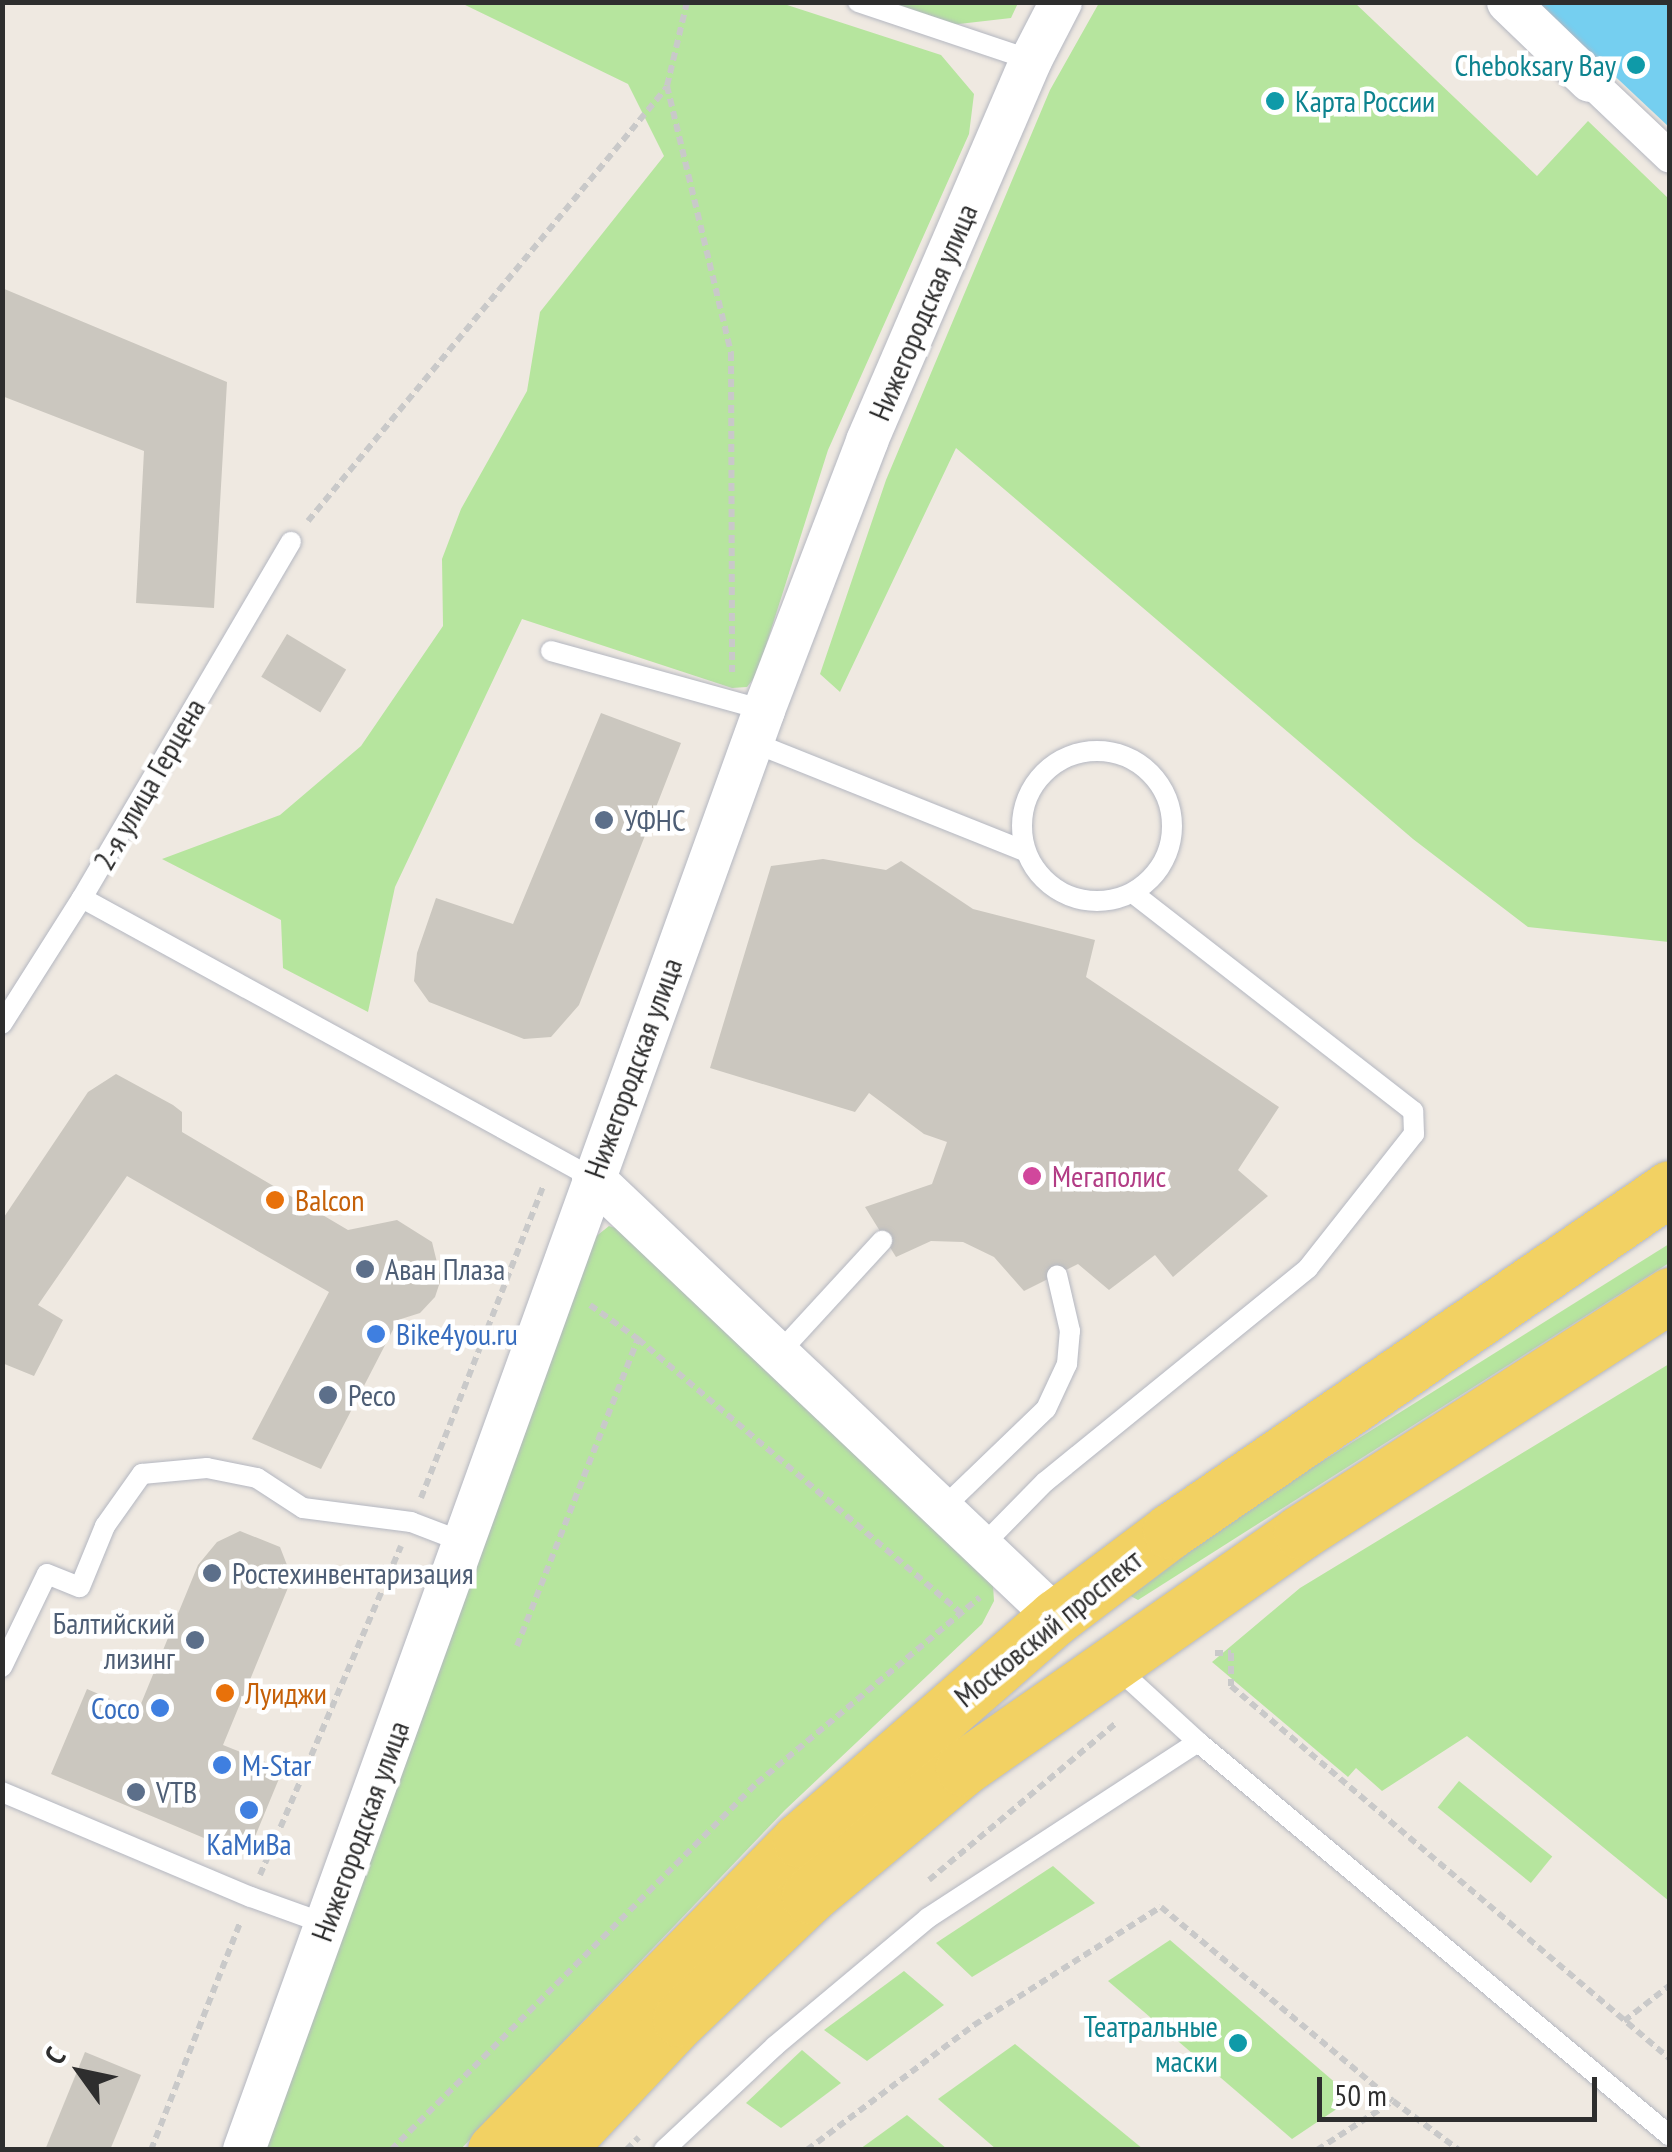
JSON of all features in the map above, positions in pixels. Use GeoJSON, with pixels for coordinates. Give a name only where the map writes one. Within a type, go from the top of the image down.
{"type":"FeatureCollection","features":[{"type":"Feature","properties":{"kind":"main road","name":"Московский проспект"},"geometry":{"type":"LineString","coordinates":[[495,2150],[800,1840],[1056,1617],[1170,1532],[1670,1188]]}},
{"type":"Feature","properties":{"kind":"main road","name":"Московский проспект"},"geometry":{"type":"LineString","coordinates":[[556,2150],[680,2019],[809,1896],[963,1768],[1301,1532],[1670,1295]]}},
{"type":"Feature","properties":{"kind":"street","name":"Нижегородская улица"},"geometry":{"type":"LineString","coordinates":[[244,2150],[466,1543],[749,719],[1030,60],[1061,2]]}},
{"type":"Feature","properties":{"kind":"street"},"geometry":{"type":"LineString","coordinates":[[1508,2],[1670,157]]}},
{"type":"Feature","properties":{"kind":"street"},"geometry":{"type":"LineString","coordinates":[[593,1178],[942,1509],[987,1566],[1056,1617]]}},
{"type":"Feature","properties":{"kind":"lane"},"geometry":{"type":"LineString","coordinates":[[858,2],[1030,60]]}},
{"type":"Feature","properties":{"kind":"lane","name":"2-я улица Герцена"},"geometry":{"type":"LineString","coordinates":[[2,1024],[82,898],[291,542]]}},
{"type":"Feature","properties":{"kind":"lane"},"geometry":{"type":"LineString","coordinates":[[551,651],[749,719],[1025,852]]}},
{"type":"Feature","properties":{"kind":"lane"},"geometry":{"type":"LineString","coordinates":[[1094,750],[1118,754],[1140,764],[1156,780],[1168,803],[1172,828],[1160,865],[1133,893],[1108,901],[1082,901],[1058,892],[1038,874],[1025,852],[1021,828],[1024,805],[1042,775],[1071,755],[1094,750]]}},
{"type":"Feature","properties":{"kind":"lane"},"geometry":{"type":"LineString","coordinates":[[987,1566],[1045,1482],[1308,1268],[1414,1134],[1412,1110],[1133,893]]}},
{"type":"Feature","properties":{"kind":"lane"},"geometry":{"type":"LineString","coordinates":[[82,898],[593,1178]]}},
{"type":"Feature","properties":{"kind":"lane"},"geometry":{"type":"LineString","coordinates":[[778,1354],[882,1241]]}},
{"type":"Feature","properties":{"kind":"lane"},"geometry":{"type":"LineString","coordinates":[[942,1509],[1046,1409],[1068,1364],[1070,1331],[1057,1275]]}},
{"type":"Feature","properties":{"kind":"lane"},"geometry":{"type":"LineString","coordinates":[[2,1667],[48,1574],[80,1588],[106,1526],[142,1474],[207,1468],[257,1478],[303,1508],[412,1522],[466,1543]]}},
{"type":"Feature","properties":{"kind":"lane"},"geometry":{"type":"LineString","coordinates":[[1111,1663],[1198,1742],[1670,2136]]}},
{"type":"Feature","properties":{"kind":"lane"},"geometry":{"type":"LineString","coordinates":[[664,2150],[775,2046],[928,1918],[1198,1742]]}},
{"type":"Feature","properties":{"kind":"lane"},"geometry":{"type":"LineString","coordinates":[[2,1792],[250,1897],[326,1924]]}},
{"type":"Feature","properties":{"kind":"path"},"geometry":{"type":"LineString","coordinates":[[687,2],[668,86],[731,353],[749,719]]}},
{"type":"Feature","properties":{"kind":"path"},"geometry":{"type":"LineString","coordinates":[[291,542],[668,86]]}},
{"type":"Feature","properties":{"kind":"path"},"geometry":{"type":"LineString","coordinates":[[150,2150],[250,1897],[412,1522],[555,1156]]}},
{"type":"Feature","properties":{"kind":"path"},"geometry":{"type":"LineString","coordinates":[[511,1268],[556,1285],[638,1339],[962,1614]]}},
{"type":"Feature","properties":{"kind":"path"},"geometry":{"type":"LineString","coordinates":[[518,1646],[638,1339]]}},
{"type":"Feature","properties":{"kind":"path"},"geometry":{"type":"LineString","coordinates":[[391,2150],[757,1783],[962,1614],[987,1566]]}},
{"type":"Feature","properties":{"kind":"path"},"geometry":{"type":"LineString","coordinates":[[1215,1653],[1232,1654],[1231,1686],[1670,2059]]}},
{"type":"Feature","properties":{"kind":"path"},"geometry":{"type":"LineString","coordinates":[[807,2150],[974,2024],[1161,1907],[1393,2101],[1460,2150]]}},
{"type":"Feature","properties":{"kind":"path"},"geometry":{"type":"LineString","coordinates":[[1624,2021],[1670,1985]]}},
{"type":"Feature","properties":{"kind":"path"},"geometry":{"type":"LineString","coordinates":[[1317,2150],[1393,2101]]}},
{"type":"Feature","properties":{"kind":"green space"},"geometry":{"type":"Polygon","coordinates":[[[461,3],[781,3],[941,55],[974,94],[969,134],[828,450],[757,674],[747,687],[732,688],[522,619],[395,887],[368,1012],[283,968],[281,920],[162,859],[280,815],[361,746],[443,626],[442,559],[461,509],[527,391],[540,312],[664,156],[628,84],[461,3]]]}},
{"type":"Feature","properties":{"kind":"green space"},"geometry":{"type":"Polygon","coordinates":[[[888,3],[1018,3],[1011,18],[950,25],[888,3]]]}},
{"type":"Feature","properties":{"kind":"green space"},"geometry":{"type":"Polygon","coordinates":[[[1099,3],[1355,3],[1537,176],[1588,121],[1669,199],[1669,942],[1528,927],[1413,839],[956,448],[840,692],[820,674],[886,480],[1050,90],[1099,3]]]}},
{"type":"Feature","properties":{"kind":"green space"},"geometry":{"type":"Polygon","coordinates":[[[609,1226],[628,1232],[993,1585],[994,1601],[982,1624],[785,1810],[461,2149],[265,2150],[594,1238],[609,1226]]]}},
{"type":"Feature","properties":{"kind":"green space"},"geometry":{"type":"Polygon","coordinates":[[[1669,1244],[1669,1263],[1138,1600],[1125,1593],[1164,1560],[1669,1244]]]}},
{"type":"Feature","properties":{"kind":"green space"},"geometry":{"type":"Polygon","coordinates":[[[1669,1364],[1669,1901],[1467,1736],[1382,1791],[1356,1768],[1348,1777],[1212,1662],[1300,1588],[1669,1364]]]}},
{"type":"Feature","properties":{"kind":"green space"},"geometry":{"type":"Polygon","coordinates":[[[1459,1781],[1552,1857],[1531,1883],[1438,1807],[1459,1781]]]}},
{"type":"Feature","properties":{"kind":"green space"},"geometry":{"type":"Polygon","coordinates":[[[1053,1866],[1095,1903],[972,1977],[936,1943],[1053,1866]]]}},
{"type":"Feature","properties":{"kind":"green space"},"geometry":{"type":"Polygon","coordinates":[[[1170,1940],[1353,2098],[1292,2139],[1108,1981],[1170,1940]]]}},
{"type":"Feature","properties":{"kind":"green space"},"geometry":{"type":"Polygon","coordinates":[[[904,1971],[944,2005],[867,2061],[824,2030],[904,1971]]]}},
{"type":"Feature","properties":{"kind":"green space"},"geometry":{"type":"Polygon","coordinates":[[[1015,2044],[1143,2149],[996,2149],[938,2099],[1015,2044]]]}},
{"type":"Feature","properties":{"kind":"green space"},"geometry":{"type":"Polygon","coordinates":[[[802,2050],[841,2083],[781,2128],[746,2103],[802,2050]]]}},
{"type":"Feature","properties":{"kind":"green space"},"geometry":{"type":"Polygon","coordinates":[[[907,2115],[947,2149],[860,2149],[907,2115]]]}},
{"type":"Feature","properties":{"kind":"water","name":"Cheboksary Bay"},"geometry":{"type":"Polygon","coordinates":[[[1537,3],[1669,3],[1669,127],[1537,3]]]}},
{"type":"Feature","properties":{"kind":"building"},"geometry":{"type":"Polygon","coordinates":[[[2,288],[227,382],[214,608],[136,603],[144,451],[2,396],[2,288]]]}},
{"type":"Feature","properties":{"kind":"building"},"geometry":{"type":"Polygon","coordinates":[[[287,634],[346,670],[320,712],[261,677],[287,634]]]}},
{"type":"Feature","properties":{"kind":"building","name":"УФНС"},"geometry":{"type":"Polygon","coordinates":[[[601,713],[681,743],[579,1005],[551,1037],[524,1039],[429,1002],[414,981],[417,953],[436,898],[513,924],[601,713]]]}},
{"type":"Feature","properties":{"kind":"building"},"geometry":{"type":"Polygon","coordinates":[[[823,859],[886,870],[901,861],[973,909],[1095,940],[1086,977],[1279,1107],[1238,1170],[1268,1196],[1173,1277],[1155,1255],[1109,1290],[1078,1264],[1024,1291],[994,1257],[963,1242],[931,1241],[896,1257],[865,1207],[932,1184],[947,1142],[924,1134],[869,1093],[855,1112],[710,1068],[771,866],[823,859]]]}},
{"type":"Feature","properties":{"kind":"building","name":"Аван Плаза"},"geometry":{"type":"Polygon","coordinates":[[[116,1074],[182,1112],[182,1132],[348,1230],[397,1220],[432,1242],[441,1279],[435,1297],[420,1313],[398,1320],[321,1469],[252,1439],[329,1292],[127,1176],[38,1305],[63,1320],[34,1376],[2,1363],[2,1220],[88,1092],[116,1074]]]}},
{"type":"Feature","properties":{"kind":"building"},"geometry":{"type":"Polygon","coordinates":[[[240,1531],[280,1547],[292,1578],[223,1745],[283,1769],[247,1856],[51,1774],[87,1689],[138,1711],[198,1565],[217,1542],[240,1531]]]}},
{"type":"Feature","properties":{"kind":"building"},"geometry":{"type":"Polygon","coordinates":[[[85,2052],[141,2075],[110,2150],[45,2150],[85,2052]]]}},
{"type":"Feature","properties":{"kind":"place","name":"Cheboksary Bay"},"geometry":{"type":"Point","coordinates":[1636,65]}},
{"type":"Feature","properties":{"kind":"place","name":"Карта России"},"geometry":{"type":"Point","coordinates":[1275,101]}},
{"type":"Feature","properties":{"kind":"place","name":"УФНС"},"geometry":{"type":"Point","coordinates":[604,820]}},
{"type":"Feature","properties":{"kind":"place","name":"Мегаполис"},"geometry":{"type":"Point","coordinates":[1032,1176]}},
{"type":"Feature","properties":{"kind":"place","name":"Balcon"},"geometry":{"type":"Point","coordinates":[275,1200]}},
{"type":"Feature","properties":{"kind":"place","name":"Аван Плаза"},"geometry":{"type":"Point","coordinates":[365,1269]}},
{"type":"Feature","properties":{"kind":"place","name":"Bike4you.ru"},"geometry":{"type":"Point","coordinates":[376,1334]}},
{"type":"Feature","properties":{"kind":"place","name":"Ресо"},"geometry":{"type":"Point","coordinates":[328,1395]}},
{"type":"Feature","properties":{"kind":"place","name":"Ростехинвентаризация"},"geometry":{"type":"Point","coordinates":[212,1573]}},
{"type":"Feature","properties":{"kind":"place","name":"Балтийский лизинг"},"geometry":{"type":"Point","coordinates":[195,1640]}},
{"type":"Feature","properties":{"kind":"place","name":"Луиджи"},"geometry":{"type":"Point","coordinates":[225,1693]}},
{"type":"Feature","properties":{"kind":"place","name":"Сосо"},"geometry":{"type":"Point","coordinates":[160,1708]}},
{"type":"Feature","properties":{"kind":"place","name":"M-Star"},"geometry":{"type":"Point","coordinates":[222,1765]}},
{"type":"Feature","properties":{"kind":"place","name":"VTB"},"geometry":{"type":"Point","coordinates":[136,1792]}},
{"type":"Feature","properties":{"kind":"place","name":"КаМиВа"},"geometry":{"type":"Point","coordinates":[249,1810]}},
{"type":"Feature","properties":{"kind":"place","name":"Театральные маски"},"geometry":{"type":"Point","coordinates":[1238,2043]}}]}
